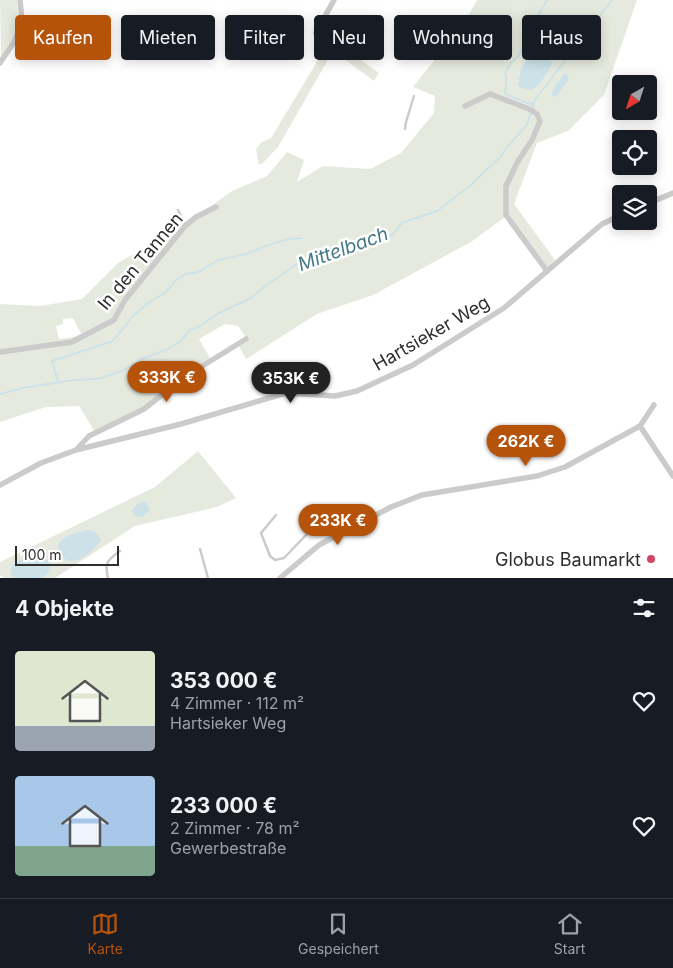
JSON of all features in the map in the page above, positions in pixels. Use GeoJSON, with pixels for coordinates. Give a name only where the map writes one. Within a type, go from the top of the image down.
{"type":"FeatureCollection","features":[{"type":"Feature","properties":{"kind":"street"},"geometry":{"type":"LineString","coordinates":[[0,62],[14,42],[22,21],[20,0]]}},
{"type":"Feature","properties":{"kind":"street"},"geometry":{"type":"LineString","coordinates":[[326,15],[334,0]]}},
{"type":"Feature","properties":{"kind":"street"},"geometry":{"type":"LineString","coordinates":[[465,106],[490,94],[537,114],[540,121],[532,140],[518,161],[506,186],[506,215],[547,271]]}},
{"type":"Feature","properties":{"kind":"street"},"geometry":{"type":"LineString","coordinates":[[657,200],[673,193]]}},
{"type":"Feature","properties":{"kind":"street","name":"In den Tannen"},"geometry":{"type":"LineString","coordinates":[[0,352],[72,342],[114,320],[125,300],[185,226],[196,217],[216,206]]}},
{"type":"Feature","properties":{"kind":"street","name":"Hartsieker Weg"},"geometry":{"type":"LineString","coordinates":[[0,485],[41,463],[76,450],[181,424],[286,393],[335,396],[356,391],[413,365],[504,308],[602,224],[612,219]]}},
{"type":"Feature","properties":{"kind":"street"},"geometry":{"type":"LineString","coordinates":[[76,450],[89,436],[144,409],[183,378],[246,339]]}},
{"type":"Feature","properties":{"kind":"street"},"geometry":{"type":"LineString","coordinates":[[280,578],[319,545],[391,507],[422,495],[537,476],[565,467],[640,426],[654,405]]}},
{"type":"Feature","properties":{"kind":"street"},"geometry":{"type":"LineString","coordinates":[[640,426],[673,476]]}},
{"type":"Feature","properties":{"kind":"lane"},"geometry":{"type":"LineString","coordinates":[[405,129],[414,96]]}},
{"type":"Feature","properties":{"kind":"lane"},"geometry":{"type":"LineString","coordinates":[[178,210],[185,226]]}},
{"type":"Feature","properties":{"kind":"lane"},"geometry":{"type":"LineString","coordinates":[[276,515],[261,533],[270,556],[275,560],[284,558],[307,534],[354,510],[360,514],[364,521]]}},
{"type":"Feature","properties":{"kind":"lane"},"geometry":{"type":"LineString","coordinates":[[200,549],[208,578]]}},
{"type":"Feature","properties":{"kind":"lane"},"geometry":{"type":"LineString","coordinates":[[108,578],[105,568],[107,562],[120,551]]}},
{"type":"Feature","properties":{"kind":"shaded area"},"geometry":{"type":"Polygon","coordinates":[[[0,0],[17,0],[18,15],[15,15],[15,29],[12,40],[1,57],[0,0]]]}},
{"type":"Feature","properties":{"kind":"shaded area"},"geometry":{"type":"Polygon","coordinates":[[[477,0],[637,0],[604,95],[568,131],[537,143],[514,204],[555,260],[547,268],[505,217],[471,242],[373,295],[317,314],[246,359],[239,346],[248,340],[238,326],[225,324],[199,339],[210,358],[142,407],[95,432],[79,406],[46,407],[0,422],[0,304],[40,306],[82,299],[119,262],[175,232],[232,191],[267,176],[287,152],[304,160],[297,182],[323,166],[370,169],[401,153],[434,113],[435,96],[413,87],[435,60],[512,60],[512,15],[468,15],[477,0]],[[73,318],[63,319],[63,324],[56,326],[59,339],[81,334],[73,318]]]}},
{"type":"Feature","properties":{"kind":"shaded area"},"geometry":{"type":"Polygon","coordinates":[[[318,60],[328,60],[278,147],[259,165],[256,149],[262,142],[271,138],[318,60]]]}},
{"type":"Feature","properties":{"kind":"shaded area"},"geometry":{"type":"Polygon","coordinates":[[[345,60],[361,60],[379,73],[374,81],[345,60]]]}},
{"type":"Feature","properties":{"kind":"shaded area"},"geometry":{"type":"Polygon","coordinates":[[[198,451],[236,498],[217,507],[135,526],[55,578],[4,578],[0,575],[0,562],[155,487],[198,451]]]}},
{"type":"Feature","properties":{"kind":"water"},"geometry":{"type":"Polygon","coordinates":[[[526,60],[550,60],[553,63],[549,71],[532,90],[518,85],[520,71],[526,60]]]}},
{"type":"Feature","properties":{"kind":"water"},"geometry":{"type":"Polygon","coordinates":[[[564,73],[567,74],[569,79],[557,96],[554,97],[552,95],[554,88],[564,73]]]}},
{"type":"Feature","properties":{"kind":"water"},"geometry":{"type":"Polygon","coordinates":[[[145,501],[150,510],[142,517],[136,517],[132,511],[133,509],[139,503],[145,501]]]}},
{"type":"Feature","properties":{"kind":"water"},"geometry":{"type":"Polygon","coordinates":[[[89,530],[98,535],[101,541],[99,544],[77,560],[66,560],[60,553],[59,543],[73,534],[89,530]]]}},
{"type":"Feature","properties":{"kind":"water"},"geometry":{"type":"Polygon","coordinates":[[[41,554],[48,560],[51,566],[46,575],[42,578],[13,578],[11,572],[15,564],[25,558],[41,554]]]}},
{"type":"Feature","properties":{"kind":"waterway"},"geometry":{"type":"LineString","coordinates":[[533,104],[505,94],[505,73],[510,64],[519,55],[523,47],[523,40],[536,22],[547,0]]}},
{"type":"Feature","properties":{"kind":"waterway","name":"Mittelbach"},"geometry":{"type":"LineString","coordinates":[[0,394],[23,388],[73,380],[98,379],[122,371],[142,359],[180,342],[190,330],[219,313],[251,298],[297,264],[315,258],[342,253],[392,235],[402,223],[437,211],[471,185],[501,156],[527,125],[533,111],[534,101],[612,0]]}},
{"type":"Feature","properties":{"kind":"waterway"},"geometry":{"type":"LineString","coordinates":[[58,382],[52,361],[113,341],[133,316],[151,301],[166,292],[176,280],[185,274],[199,272],[218,260],[246,254],[288,239],[302,238]]}},
{"type":"Feature","properties":{"kind":"place","name":"Globus Baumarkt"},"geometry":{"type":"Point","coordinates":[651,559]}}]}
